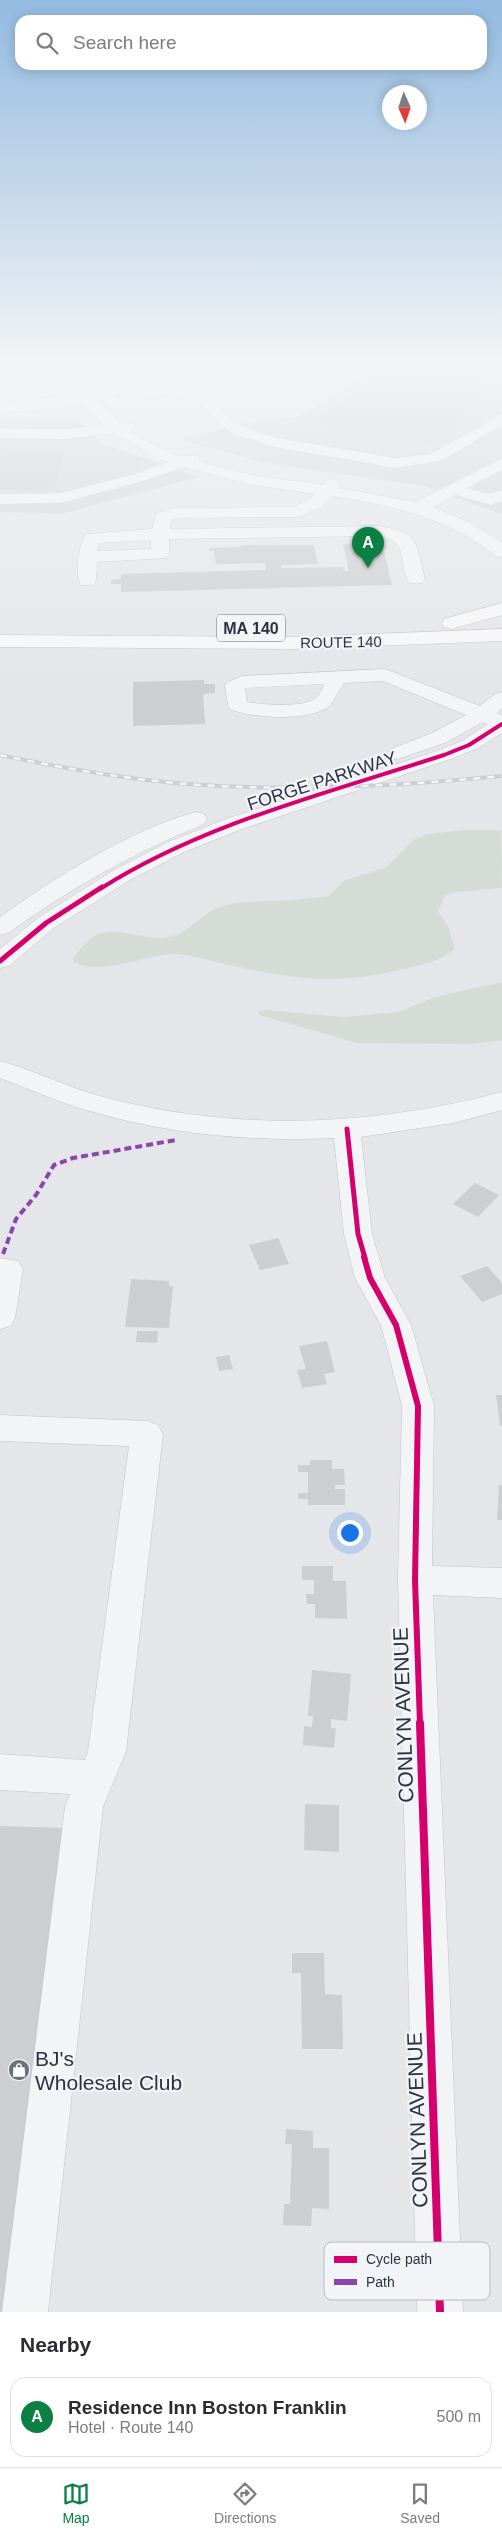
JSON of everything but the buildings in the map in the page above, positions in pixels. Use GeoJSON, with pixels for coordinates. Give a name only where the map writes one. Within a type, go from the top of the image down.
{"type":"FeatureCollection","features":[{"type":"Feature","properties":{"kind":"main road"},"geometry":{"type":"LineString","coordinates":[[454,631],[502,609]]}},
{"type":"Feature","properties":{"kind":"main road","name":"ROUTE 140"},"geometry":{"type":"LineString","coordinates":[[0,641],[274,643],[454,631],[502,620]]}},
{"type":"Feature","properties":{"kind":"main road","name":"ROUTE 140"},"geometry":{"type":"LineString","coordinates":[[0,628],[291,628],[454,631],[502,635]]}},
{"type":"Feature","properties":{"kind":"main road"},"geometry":{"type":"LineString","coordinates":[[454,631],[502,651]]}},
{"type":"Feature","properties":{"kind":"street"},"geometry":{"type":"LineString","coordinates":[[0,499],[61,498],[141,478],[159,471]]}},
{"type":"Feature","properties":{"kind":"street"},"geometry":{"type":"LineString","coordinates":[[230,471],[262,482],[330,487],[455,508],[494,526]]}},
{"type":"Feature","properties":{"kind":"street"},"geometry":{"type":"LineString","coordinates":[[424,504],[487,471]]}},
{"type":"Feature","properties":{"kind":"street"},"geometry":{"type":"LineString","coordinates":[[87,581],[87,557],[160,554],[160,534],[163,517],[176,513],[297,512],[316,503],[330,487]]}},
{"type":"Feature","properties":{"kind":"street"},"geometry":{"type":"LineString","coordinates":[[452,489],[491,500],[502,495]]}},
{"type":"Feature","properties":{"kind":"street"},"geometry":{"type":"LineString","coordinates":[[424,504],[461,525],[502,552]]}},
{"type":"Feature","properties":{"kind":"street"},"geometry":{"type":"LineString","coordinates":[[280,513],[284,533]]}},
{"type":"Feature","properties":{"kind":"street"},"geometry":{"type":"LineString","coordinates":[[160,534],[379,531],[396,534],[407,542],[416,579]]}},
{"type":"Feature","properties":{"kind":"street"},"geometry":{"type":"LineString","coordinates":[[336,679],[385,675],[502,724]]}},
{"type":"Feature","properties":{"kind":"street","name":"FORGE PARKWAY"},"geometry":{"type":"LineString","coordinates":[[0,928],[83,871],[136,843],[194,819],[408,750],[457,729],[482,714],[502,698]]}},
{"type":"Feature","properties":{"kind":"street","name":"FORGE PARKWAY"},"geometry":{"type":"LineString","coordinates":[[0,961],[46,923],[122,875],[176,847],[234,824],[444,756],[469,745],[502,724]]}},
{"type":"Feature","properties":{"kind":"street"},"geometry":{"type":"LineString","coordinates":[[0,1069],[96,1104],[156,1118],[281,1131],[347,1129],[425,1119],[502,1101]]}},
{"type":"Feature","properties":{"kind":"street","name":"CONLYN AVENUE"},"geometry":{"type":"LineString","coordinates":[[347,1129],[358,1234],[370,1278],[396,1325],[418,1406],[415,1580],[438,2242]]}},
{"type":"Feature","properties":{"kind":"street"},"geometry":{"type":"LineString","coordinates":[[0,1269],[8,1269],[0,1318]]}},
{"type":"Feature","properties":{"kind":"street"},"geometry":{"type":"LineString","coordinates":[[0,1428],[147,1434],[107,1751],[84,1807],[25,2312]]}},
{"type":"Feature","properties":{"kind":"street"},"geometry":{"type":"LineString","coordinates":[[415,1580],[502,1583]]}},
{"type":"Feature","properties":{"kind":"street"},"geometry":{"type":"LineString","coordinates":[[0,1772],[96,1778]]}},
{"type":"Feature","properties":{"kind":"shaded area"},"geometry":{"type":"Polygon","coordinates":[[[0,471],[181,471],[199,477],[61,514],[0,512],[0,471]]]}},
{"type":"Feature","properties":{"kind":"shaded area"},"geometry":{"type":"Polygon","coordinates":[[[320,471],[502,471],[502,514],[423,486],[320,471]]]}},
{"type":"Feature","properties":{"kind":"shaded area"},"geometry":{"type":"Polygon","coordinates":[[[465,830],[501,830],[502,888],[455,892],[445,896],[438,911],[449,928],[455,949],[449,954],[428,963],[356,978],[316,979],[227,965],[181,954],[162,955],[123,964],[97,967],[73,962],[83,946],[93,937],[103,933],[115,932],[162,938],[179,934],[210,912],[222,906],[243,902],[329,896],[343,881],[387,867],[413,840],[428,834],[465,830]]]}},
{"type":"Feature","properties":{"kind":"shaded area"},"geometry":{"type":"Polygon","coordinates":[[[502,982],[502,1040],[471,1044],[357,1043],[260,1015],[258,1012],[265,1010],[344,1017],[398,1012],[435,997],[502,982]]]}},
{"type":"Feature","properties":{"kind":"railway"},"geometry":{"type":"LineString","coordinates":[[0,755],[70,769],[163,782],[266,788],[345,787],[502,776]]}},
{"type":"Feature","properties":{"kind":"marked path"},"geometry":{"type":"LineString","coordinates":[[3,1254],[16,1219],[36,1195],[54,1165],[73,1158],[176,1140]]}},
{"type":"Feature","properties":{"kind":"cycle path"},"geometry":{"type":"LineString","coordinates":[[0,961],[46,923],[122,875],[176,847],[234,824],[444,755],[469,745],[502,724]]}},
{"type":"Feature","properties":{"kind":"cycle path"},"geometry":{"type":"LineString","coordinates":[[347,1129],[358,1234],[370,1278],[396,1325],[418,1406],[415,1580],[438,2242]]}},
{"type":"Feature","properties":{"kind":"cycle path"},"geometry":{"type":"LineString","coordinates":[[440,2300],[440,2312]]}},
{"type":"Feature","properties":{"kind":"place","name":"Residence Inn Boston Franklin"},"geometry":{"type":"Point","coordinates":[368,568]}},
{"type":"Feature","properties":{"kind":"place","name":"BJ's Wholesale Club"},"geometry":{"type":"Point","coordinates":[19,2070]}}]}
